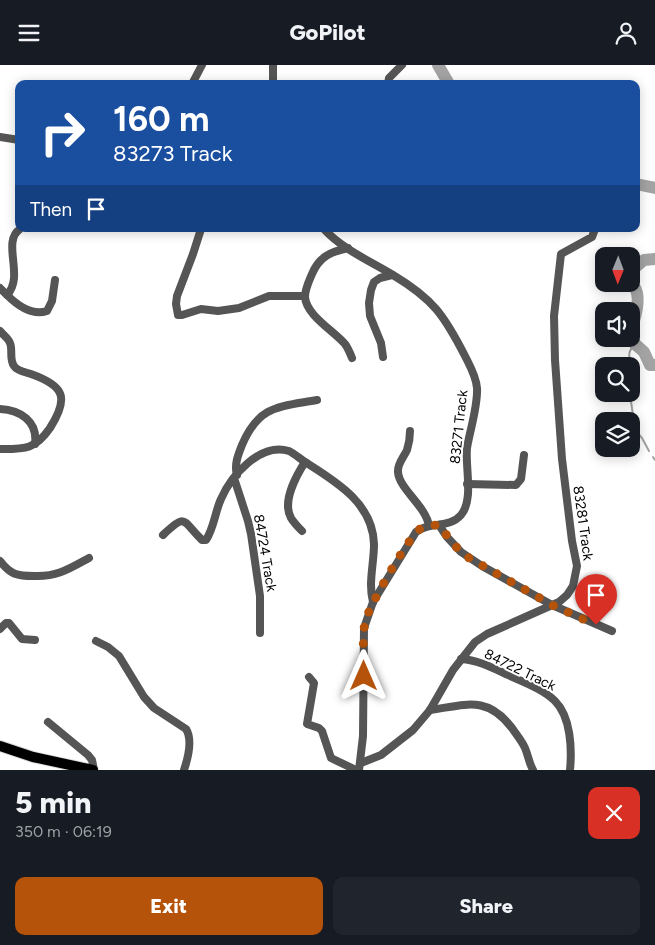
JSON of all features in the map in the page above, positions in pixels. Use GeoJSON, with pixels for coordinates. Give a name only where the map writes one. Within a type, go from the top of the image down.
{"type":"FeatureCollection","features":[{"type":"Feature","properties":{"kind":"main road"},"geometry":{"type":"LineString","coordinates":[[0,746],[33,757],[94,770]]}},
{"type":"Feature","properties":{"kind":"street"},"geometry":{"type":"LineString","coordinates":[[194,80],[202,65]]}},
{"type":"Feature","properties":{"kind":"street"},"geometry":{"type":"LineString","coordinates":[[272,80],[273,65]]}},
{"type":"Feature","properties":{"kind":"street"},"geometry":{"type":"LineString","coordinates":[[389,80],[402,65]]}},
{"type":"Feature","properties":{"kind":"street"},"geometry":{"type":"LineString","coordinates":[[0,137],[15,139]]}},
{"type":"Feature","properties":{"kind":"street"},"geometry":{"type":"LineString","coordinates":[[7,295],[12,290],[15,278],[12,250],[16,232]]}},
{"type":"Feature","properties":{"kind":"street"},"geometry":{"type":"LineString","coordinates":[[200,232],[177,295],[178,315],[201,309],[225,311],[269,296],[305,295]]}},
{"type":"Feature","properties":{"kind":"street","name":"83271 Track"},"geometry":{"type":"LineString","coordinates":[[328,232],[348,248],[422,293],[436,307],[454,335],[474,375],[477,392],[467,451],[467,500],[464,512],[452,523],[429,526]]}},
{"type":"Feature","properties":{"kind":"street","name":"83281 Track"},"geometry":{"type":"LineString","coordinates":[[359,768],[391,748],[413,730],[430,710],[461,659],[475,642],[481,637],[564,599],[576,578],[577,566],[562,464],[554,316],[561,254],[592,237],[594,232]]}},
{"type":"Feature","properties":{"kind":"street"},"geometry":{"type":"LineString","coordinates":[[348,248],[329,253],[321,259],[315,268],[305,295],[307,304],[314,315],[346,345],[352,358]]}},
{"type":"Feature","properties":{"kind":"street"},"geometry":{"type":"LineString","coordinates":[[383,357],[382,343],[370,316],[368,303],[372,286],[380,278],[392,275]]}},
{"type":"Feature","properties":{"kind":"street"},"geometry":{"type":"LineString","coordinates":[[0,288],[20,306],[37,313],[47,311],[52,301],[55,280]]}},
{"type":"Feature","properties":{"kind":"street"},"geometry":{"type":"LineString","coordinates":[[0,331],[11,345],[14,366],[55,386],[61,396],[60,411],[48,431],[36,444],[22,449],[0,449]]}},
{"type":"Feature","properties":{"kind":"street"},"geometry":{"type":"LineString","coordinates":[[236,477],[236,464],[240,448],[252,425],[262,414],[278,407],[317,400]]}},
{"type":"Feature","properties":{"kind":"street"},"geometry":{"type":"LineString","coordinates":[[0,409],[18,412],[29,421],[35,430],[36,444]]}},
{"type":"Feature","properties":{"kind":"street"},"geometry":{"type":"LineString","coordinates":[[309,677],[314,683],[307,724],[322,731],[331,758],[359,768],[363,737],[364,628],[372,602],[411,539],[421,529],[429,526],[426,516],[402,483],[398,473],[399,466],[407,449],[410,431]]}},
{"type":"Feature","properties":{"kind":"street"},"geometry":{"type":"LineString","coordinates":[[163,535],[176,522],[182,521],[202,540],[207,539],[220,500],[236,477],[254,458],[278,449],[289,451],[326,474],[349,493],[369,518],[374,542],[371,579],[372,602]]}},
{"type":"Feature","properties":{"kind":"street"},"geometry":{"type":"LineString","coordinates":[[467,484],[516,485],[521,479],[524,455]]}},
{"type":"Feature","properties":{"kind":"street"},"geometry":{"type":"LineString","coordinates":[[302,531],[291,518],[289,503],[298,475],[305,462]]}},
{"type":"Feature","properties":{"kind":"street","name":"84724 Track"},"geometry":{"type":"LineString","coordinates":[[236,477],[251,534],[260,596],[260,633]]}},
{"type":"Feature","properties":{"kind":"street"},"geometry":{"type":"LineString","coordinates":[[439,525],[461,552],[482,566],[552,605],[612,631]]}},
{"type":"Feature","properties":{"kind":"street"},"geometry":{"type":"LineString","coordinates":[[0,561],[6,569],[15,575],[49,576],[64,571],[89,558]]}},
{"type":"Feature","properties":{"kind":"street"},"geometry":{"type":"LineString","coordinates":[[0,629],[6,623],[9,623],[22,639],[35,639]]}},
{"type":"Feature","properties":{"kind":"street"},"geometry":{"type":"LineString","coordinates":[[96,641],[108,647],[119,656],[144,697],[154,708],[186,729],[190,741],[184,770]]}},
{"type":"Feature","properties":{"kind":"street","name":"84722 Track"},"geometry":{"type":"LineString","coordinates":[[461,659],[475,661],[496,669],[555,701],[562,712],[569,731],[572,750],[570,770]]}},
{"type":"Feature","properties":{"kind":"street"},"geometry":{"type":"LineString","coordinates":[[430,710],[477,704],[491,708],[504,719],[519,738],[533,770]]}},
{"type":"Feature","properties":{"kind":"street"},"geometry":{"type":"LineString","coordinates":[[48,722],[88,755],[92,760],[94,770]]}},
{"type":"Feature","properties":{"kind":"waterway"},"geometry":{"type":"LineString","coordinates":[[438,65],[447,80]]}},
{"type":"Feature","properties":{"kind":"waterway"},"geometry":{"type":"LineString","coordinates":[[640,185],[655,188]]}},
{"type":"Feature","properties":{"kind":"waterway"},"geometry":{"type":"LineString","coordinates":[[640,263],[644,260],[655,259]]}},
{"type":"Feature","properties":{"kind":"waterway"},"geometry":{"type":"LineString","coordinates":[[637,293],[637,302]]}},
{"type":"Feature","properties":{"kind":"waterway"},"geometry":{"type":"LineString","coordinates":[[630,357],[633,347]]}},
{"type":"Feature","properties":{"kind":"waterway"},"geometry":{"type":"LineString","coordinates":[[638,347],[644,352],[650,365],[655,365]]}},
{"type":"Feature","properties":{"kind":"waterway"},"geometry":{"type":"LineString","coordinates":[[631,402],[635,430],[649,451]]}},
{"type":"Feature","properties":{"kind":"route"},"geometry":{"type":"LineString","coordinates":[[364,676],[364,628],[372,602],[416,532],[429,526],[439,525],[461,552],[482,566],[552,605],[596,625]]}}]}
